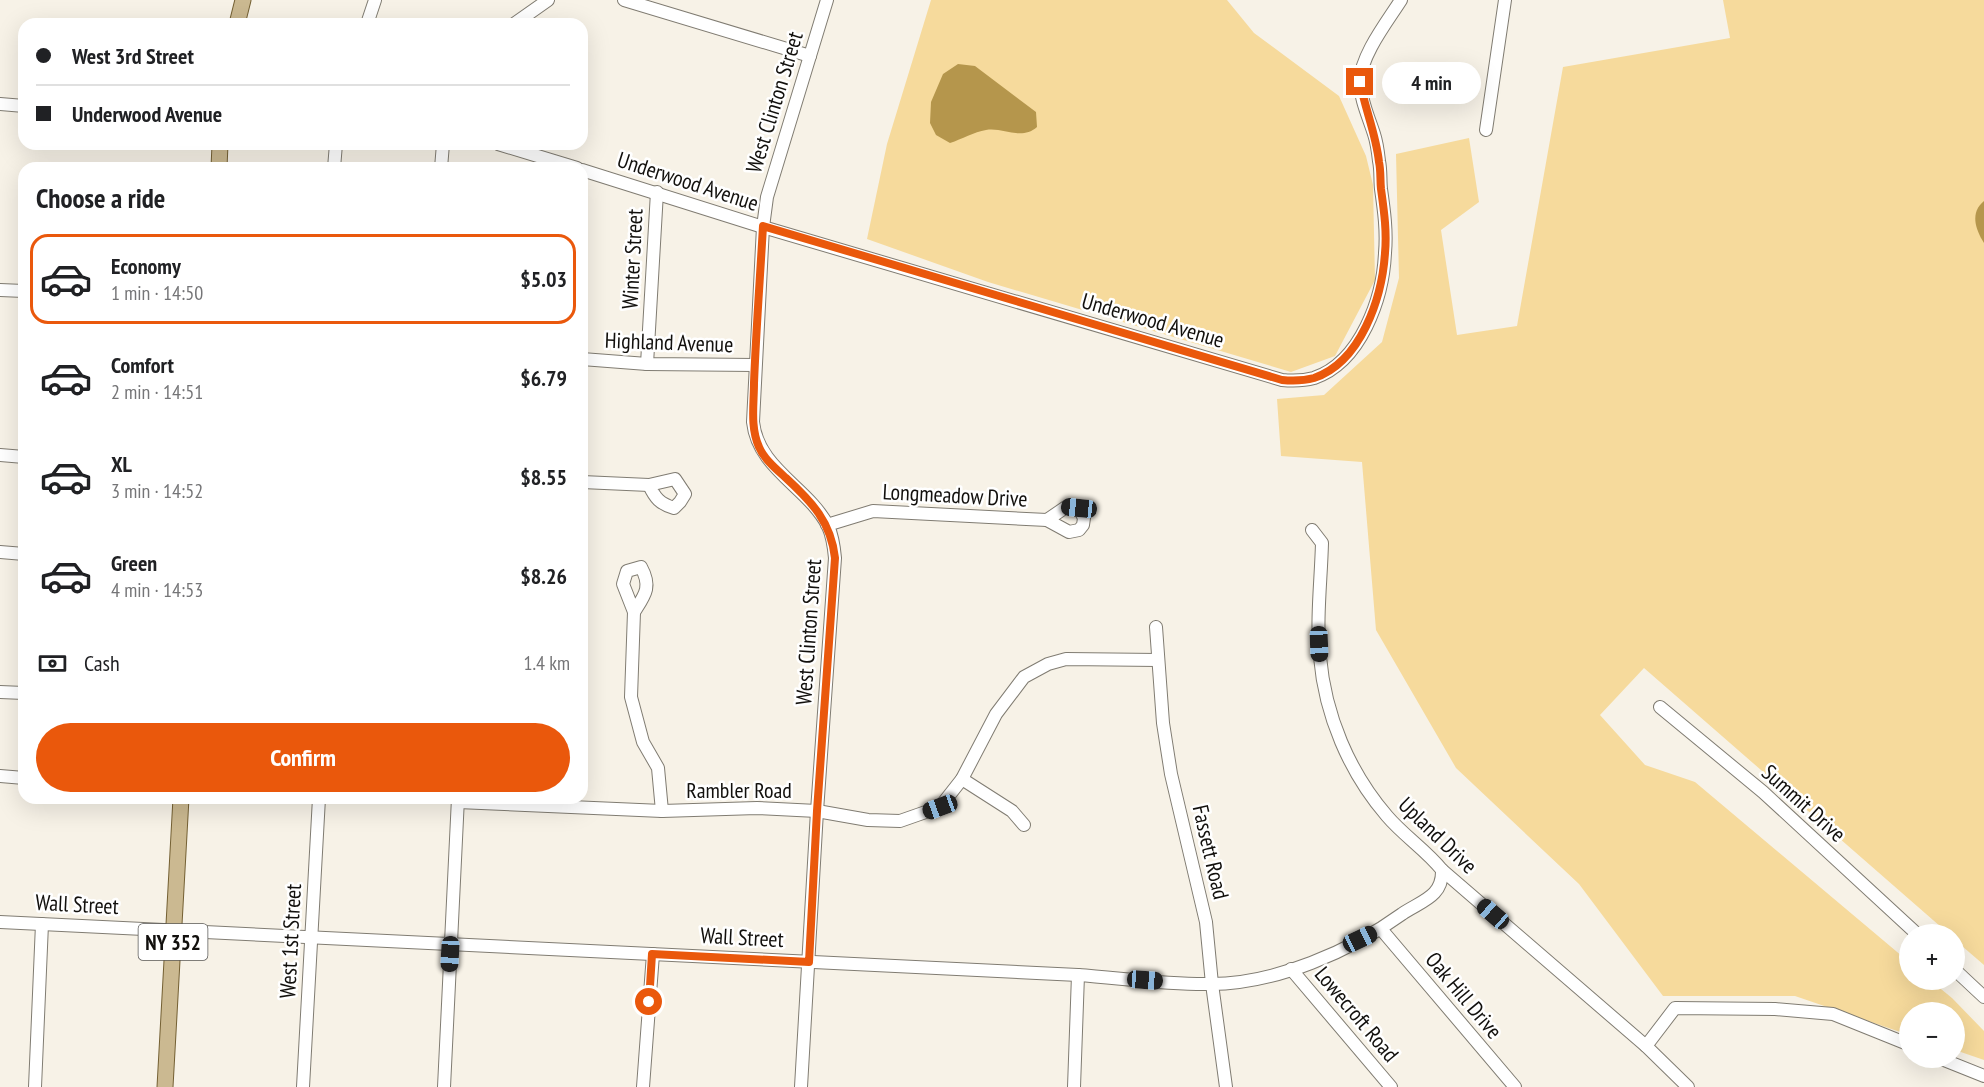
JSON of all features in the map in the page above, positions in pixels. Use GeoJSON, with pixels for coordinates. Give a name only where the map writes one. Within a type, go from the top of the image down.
{"type":"FeatureCollection","features":[{"type":"Feature","properties":{"kind":"main road"},"geometry":{"type":"LineString","coordinates":[[238,18],[243,0]]}},
{"type":"Feature","properties":{"kind":"main road","name":"NY 352"},"geometry":{"type":"LineString","coordinates":[[165,1087],[181,804]]}},
{"type":"Feature","properties":{"kind":"street"},"geometry":{"type":"LineString","coordinates":[[370,18],[375,0]]}},
{"type":"Feature","properties":{"kind":"street"},"geometry":{"type":"LineString","coordinates":[[522,18],[548,0]]}},
{"type":"Feature","properties":{"kind":"street"},"geometry":{"type":"LineString","coordinates":[[624,0],[810,56]]}},
{"type":"Feature","properties":{"kind":"street","name":"West Clinton Street"},"geometry":{"type":"LineString","coordinates":[[801,1087],[835,558],[833,540],[827,525],[805,496],[775,468],[759,448],[753,422],[763,226],[767,197],[827,0]]}},
{"type":"Feature","properties":{"kind":"street","name":"Underwood Avenue"},"geometry":{"type":"LineString","coordinates":[[588,172],[1282,380],[1298,381],[1315,378],[1334,367],[1353,348],[1368,321],[1381,282],[1386,231],[1380,164],[1360,82],[1363,65],[1369,52],[1401,0]]}},
{"type":"Feature","properties":{"kind":"street"},"geometry":{"type":"LineString","coordinates":[[1486,130],[1505,0]]}},
{"type":"Feature","properties":{"kind":"street"},"geometry":{"type":"LineString","coordinates":[[0,104],[18,106]]}},
{"type":"Feature","properties":{"kind":"street"},"geometry":{"type":"LineString","coordinates":[[514,150],[545,162]]}},
{"type":"Feature","properties":{"kind":"street","name":"Winter Street"},"geometry":{"type":"LineString","coordinates":[[647,364],[657,192]]}},
{"type":"Feature","properties":{"kind":"street"},"geometry":{"type":"LineString","coordinates":[[0,290],[18,291]]}},
{"type":"Feature","properties":{"kind":"street","name":"Highland Avenue"},"geometry":{"type":"LineString","coordinates":[[588,359],[647,364],[755,365]]}},
{"type":"Feature","properties":{"kind":"street"},"geometry":{"type":"LineString","coordinates":[[0,455],[18,456]]}},
{"type":"Feature","properties":{"kind":"street"},"geometry":{"type":"LineString","coordinates":[[588,482],[649,485]]}},
{"type":"Feature","properties":{"kind":"street","name":"Longmeadow Drive"},"geometry":{"type":"LineString","coordinates":[[827,525],[873,511],[1047,520]]}},
{"type":"Feature","properties":{"kind":"street","name":"Upland Drive"},"geometry":{"type":"LineString","coordinates":[[1312,530],[1322,543],[1320,658],[1331,715],[1354,769],[1381,809],[1443,870],[1646,1046],[1688,1087]]}},
{"type":"Feature","properties":{"kind":"street"},"geometry":{"type":"LineString","coordinates":[[0,552],[18,554]]}},
{"type":"Feature","properties":{"kind":"street"},"geometry":{"type":"LineString","coordinates":[[634,612],[631,697],[642,742],[658,768],[662,811]]}},
{"type":"Feature","properties":{"kind":"street","name":"Fassett Road"},"geometry":{"type":"LineString","coordinates":[[1156,627],[1163,723],[1171,774],[1206,922],[1226,1087]]}},
{"type":"Feature","properties":{"kind":"street","name":"Rambler Road"},"geometry":{"type":"LineString","coordinates":[[532,804],[662,811],[757,808],[817,811],[868,820],[900,821],[940,807],[962,779],[996,714],[1024,677],[1048,664],[1066,659],[1158,660]]}},
{"type":"Feature","properties":{"kind":"street"},"geometry":{"type":"LineString","coordinates":[[0,692],[18,693]]}},
{"type":"Feature","properties":{"kind":"street","name":"Summit Drive"},"geometry":{"type":"LineString","coordinates":[[1660,707],[1763,792],[1906,924]]}},
{"type":"Feature","properties":{"kind":"street"},"geometry":{"type":"LineString","coordinates":[[0,776],[18,777]]}},
{"type":"Feature","properties":{"kind":"street"},"geometry":{"type":"LineString","coordinates":[[962,779],[1012,811],[1024,825]]}},
{"type":"Feature","properties":{"kind":"street","name":"West 1st Street"},"geometry":{"type":"LineString","coordinates":[[303,1087],[319,804]]}},
{"type":"Feature","properties":{"kind":"street"},"geometry":{"type":"LineString","coordinates":[[444,1087],[458,804]]}},
{"type":"Feature","properties":{"kind":"street","name":"Wall Street"},"geometry":{"type":"LineString","coordinates":[[0,921],[1078,975],[1212,984],[1265,977],[1291,969],[1317,960],[1381,929],[1437,893],[1443,881],[1443,870]]}},
{"type":"Feature","properties":{"kind":"street"},"geometry":{"type":"LineString","coordinates":[[35,1087],[42,924]]}},
{"type":"Feature","properties":{"kind":"street","name":"Oak Hill Drive"},"geometry":{"type":"LineString","coordinates":[[1381,929],[1515,1087]]}},
{"type":"Feature","properties":{"kind":"street"},"geometry":{"type":"LineString","coordinates":[[643,1087],[652,954]]}},
{"type":"Feature","properties":{"kind":"street","name":"Lowecroft Road"},"geometry":{"type":"LineString","coordinates":[[1291,969],[1391,1087]]}},
{"type":"Feature","properties":{"kind":"street"},"geometry":{"type":"LineString","coordinates":[[1074,1087],[1078,975]]}},
{"type":"Feature","properties":{"kind":"street"},"geometry":{"type":"LineString","coordinates":[[1965,979],[1984,997]]}},
{"type":"Feature","properties":{"kind":"street"},"geometry":{"type":"LineString","coordinates":[[1646,1046],[1675,1008],[1775,1009],[1833,1014],[1899,1041]]}},
{"type":"Feature","properties":{"kind":"street"},"geometry":{"type":"LineString","coordinates":[[1964,1068],[1984,1076]]}},
{"type":"Feature","properties":{"kind":"shaded area"},"geometry":{"type":"Polygon","coordinates":[[[931,0],[1227,0],[1254,33],[1339,96],[1366,156],[1373,185],[1375,280],[1335,356],[1291,372],[988,282],[867,239],[887,144],[931,0]]]}},
{"type":"Feature","properties":{"kind":"shaded area"},"geometry":{"type":"Polygon","coordinates":[[[1723,0],[1984,0],[1984,965],[1965,949],[1965,924],[1938,924],[1644,668],[1600,715],[1645,765],[1695,782],[1899,954],[1899,990],[1942,990],[1956,1002],[1899,1002],[1899,1032],[1795,996],[1663,996],[1579,884],[1456,768],[1376,630],[1362,462],[1281,456],[1277,399],[1324,395],[1382,342],[1399,278],[1396,154],[1469,138],[1479,202],[1441,230],[1457,335],[1517,326],[1563,67],[1730,38],[1723,0]]]}},
{"type":"Feature","properties":{"kind":"shaded area"},"geometry":{"type":"Polygon","coordinates":[[[958,64],[975,66],[1036,112],[1037,127],[1025,133],[986,130],[950,143],[936,135],[930,123],[931,102],[943,74],[958,64]]]}},
{"type":"Feature","properties":{"kind":"shaded area"},"geometry":{"type":"Polygon","coordinates":[[[1984,201],[1984,243],[1978,232],[1975,215],[1984,201]]]}},
{"type":"Feature","properties":{"kind":"shaded area"},"geometry":{"type":"Polygon","coordinates":[[[1965,1011],[1984,1031],[1984,1060],[1965,1053],[1965,1011]]]}},
{"type":"Feature","properties":{"kind":"route"},"geometry":{"type":"LineString","coordinates":[[649,1002],[652,954],[809,962],[835,558],[833,540],[827,525],[805,496],[775,468],[759,448],[754,429],[755,365],[763,226],[1282,380],[1298,381],[1315,378],[1334,367],[1353,348],[1368,321],[1381,282],[1386,231],[1380,164],[1360,82]]}}]}
